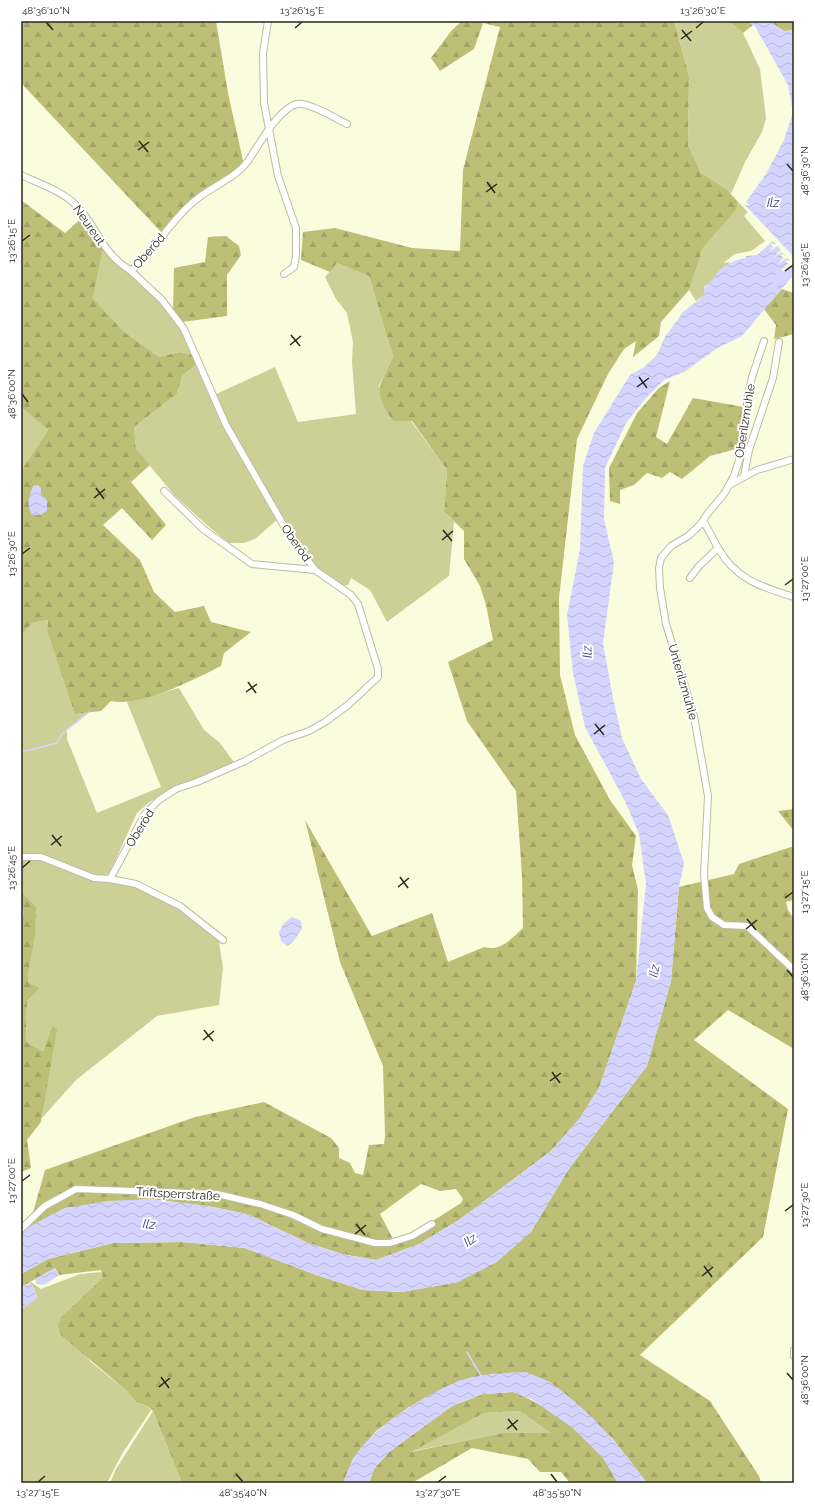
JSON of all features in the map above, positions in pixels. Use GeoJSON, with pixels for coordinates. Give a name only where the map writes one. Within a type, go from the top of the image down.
{"type":"FeatureCollection","features":[{"type":"Feature","properties":{"kind":"street"},"geometry":{"type":"LineString","coordinates":[[268,21],[263,53],[264,102],[270,126],[278,176],[296,228],[296,256],[294,267],[284,274]]}},
{"type":"Feature","properties":{"kind":"street","name":"Oberöd"},"geometry":{"type":"LineString","coordinates":[[110,879],[145,814],[159,800],[176,789],[197,782],[245,761],[283,740],[309,731],[325,722],[348,705],[378,677],[378,669],[358,604],[351,596],[315,570],[284,526],[226,425],[184,329],[162,300],[131,271],[141,262],[170,226],[192,202],[238,171],[246,162],[270,126],[297,104],[306,104],[348,124]]}},
{"type":"Feature","properties":{"kind":"street","name":"Neureut"},"geometry":{"type":"LineString","coordinates":[[21,175],[54,190],[76,205],[110,254],[131,271]]}},
{"type":"Feature","properties":{"kind":"street","name":"Oberilzmühle"},"geometry":{"type":"LineString","coordinates":[[729,485],[738,467],[743,448],[746,405],[751,379],[764,341]]}},
{"type":"Feature","properties":{"kind":"street","name":"Oberilzmühle"},"geometry":{"type":"LineString","coordinates":[[744,476],[749,450],[773,378],[779,342]]}},
{"type":"Feature","properties":{"kind":"street","name":"Oberilzmühle"},"geometry":{"type":"LineString","coordinates":[[729,485],[757,470],[794,459]]}},
{"type":"Feature","properties":{"kind":"street","name":"Unterilzmühle"},"geometry":{"type":"LineString","coordinates":[[729,485],[703,521],[693,532],[665,552],[661,558],[659,568],[660,588],[666,624],[694,716],[708,796],[704,875],[707,908],[712,917],[724,925],[747,926],[794,970]]}},
{"type":"Feature","properties":{"kind":"street","name":"Oberöd"},"geometry":{"type":"LineString","coordinates":[[164,491],[203,529],[252,564],[315,570]]}},
{"type":"Feature","properties":{"kind":"street"},"geometry":{"type":"LineString","coordinates":[[703,521],[718,548],[738,572],[750,581],[774,592],[794,597]]}},
{"type":"Feature","properties":{"kind":"street"},"geometry":{"type":"LineString","coordinates":[[690,578],[718,548]]}},
{"type":"Feature","properties":{"kind":"street"},"geometry":{"type":"LineString","coordinates":[[21,857],[41,857],[85,875],[136,884],[180,906],[223,940]]}},
{"type":"Feature","properties":{"kind":"street","name":"Triftsperrstraße"},"geometry":{"type":"LineString","coordinates":[[21,1230],[45,1206],[76,1189],[217,1194],[260,1204],[293,1215],[322,1229],[375,1243],[390,1244],[412,1236],[432,1224]]}},
{"type":"Feature","properties":{"kind":"street"},"geometry":{"type":"LineString","coordinates":[[794,1350],[794,1356]]}},
{"type":"Feature","properties":{"kind":"green space"},"geometry":{"type":"Polygon","coordinates":[[[21,21],[216,21],[228,93],[244,165],[204,194],[162,233],[21,83],[21,21]]]}},
{"type":"Feature","properties":{"kind":"green space"},"geometry":{"type":"Polygon","coordinates":[[[462,21],[674,21],[689,76],[688,145],[701,173],[727,190],[738,202],[737,209],[703,248],[689,290],[661,322],[659,336],[633,357],[636,341],[624,349],[608,374],[577,439],[559,598],[560,675],[575,735],[610,800],[636,836],[632,865],[638,890],[636,981],[599,1088],[580,1118],[551,1151],[459,1220],[419,1244],[376,1260],[342,1254],[308,1243],[247,1214],[208,1206],[150,1199],[65,1208],[29,1227],[45,1170],[195,1117],[264,1102],[331,1138],[339,1148],[339,1158],[350,1163],[355,1173],[363,1175],[369,1145],[384,1144],[383,1066],[340,962],[305,820],[372,936],[432,913],[448,962],[484,947],[496,948],[501,946],[523,928],[522,875],[516,791],[467,721],[448,662],[493,640],[486,605],[480,586],[464,559],[464,531],[444,512],[447,470],[412,421],[393,421],[382,403],[380,395],[381,383],[393,357],[369,276],[337,263],[330,272],[301,260],[303,232],[335,228],[412,248],[460,251],[463,170],[500,27],[483,23],[474,49],[440,71],[431,58],[452,30],[462,21]],[[421,1184],[380,1214],[394,1241],[431,1222],[461,1203],[463,1199],[456,1189],[440,1191],[421,1184]]]}},
{"type":"Feature","properties":{"kind":"green space"},"geometry":{"type":"Polygon","coordinates":[[[674,21],[729,21],[743,33],[760,69],[766,118],[762,132],[745,162],[731,194],[701,173],[688,145],[689,76],[674,21]]]}},
{"type":"Feature","properties":{"kind":"green space"},"geometry":{"type":"Polygon","coordinates":[[[729,21],[752,21],[753,25],[743,33],[729,21]]]}},
{"type":"Feature","properties":{"kind":"green space"},"geometry":{"type":"Polygon","coordinates":[[[769,21],[794,21],[794,30],[784,31],[769,21]]]}},
{"type":"Feature","properties":{"kind":"green space"},"geometry":{"type":"Polygon","coordinates":[[[21,200],[65,233],[83,217],[103,249],[93,298],[123,331],[159,357],[179,352],[191,354],[198,363],[182,376],[177,394],[134,427],[136,449],[150,465],[131,482],[166,525],[152,540],[122,508],[103,525],[140,560],[154,592],[175,612],[204,606],[211,622],[251,632],[224,653],[221,666],[167,691],[136,700],[123,702],[111,701],[101,711],[75,714],[47,631],[48,620],[32,623],[21,636],[21,471],[48,430],[21,407],[21,200]]]}},
{"type":"Feature","properties":{"kind":"green space"},"geometry":{"type":"Polygon","coordinates":[[[738,202],[748,212],[744,216],[765,241],[751,251],[735,254],[723,263],[730,262],[704,287],[705,294],[696,301],[689,290],[703,248],[737,209],[738,202]]]}},
{"type":"Feature","properties":{"kind":"green space"},"geometry":{"type":"Polygon","coordinates":[[[226,236],[239,246],[241,255],[227,275],[227,316],[182,322],[173,310],[174,268],[205,262],[208,237],[226,236]]]}},
{"type":"Feature","properties":{"kind":"green space"},"geometry":{"type":"Polygon","coordinates":[[[103,249],[107,250],[162,300],[193,347],[191,354],[179,352],[159,357],[123,331],[93,298],[103,249]]]}},
{"type":"Feature","properties":{"kind":"green space"},"geometry":{"type":"Polygon","coordinates":[[[337,263],[369,276],[393,357],[379,386],[393,421],[411,421],[447,470],[444,512],[454,522],[449,576],[387,622],[370,590],[351,578],[348,585],[343,586],[315,570],[279,518],[255,539],[244,543],[229,543],[174,495],[136,449],[134,427],[177,394],[182,376],[198,363],[212,396],[275,367],[298,422],[356,414],[352,362],[353,342],[347,313],[336,299],[325,277],[337,263]]]}},
{"type":"Feature","properties":{"kind":"green space"},"geometry":{"type":"Polygon","coordinates":[[[782,289],[794,293],[794,334],[774,339],[776,325],[764,309],[782,289]]]}},
{"type":"Feature","properties":{"kind":"green space"},"geometry":{"type":"Polygon","coordinates":[[[670,381],[656,437],[667,444],[693,398],[744,407],[740,448],[710,456],[682,479],[670,472],[662,478],[647,473],[634,485],[620,490],[620,504],[610,501],[609,468],[637,413],[659,388],[670,381]]]}},
{"type":"Feature","properties":{"kind":"green space"},"geometry":{"type":"Polygon","coordinates":[[[21,407],[48,430],[21,471],[21,407]]]}},
{"type":"Feature","properties":{"kind":"green space"},"geometry":{"type":"Polygon","coordinates":[[[48,620],[47,631],[76,714],[89,712],[67,729],[67,739],[97,813],[161,787],[127,702],[179,688],[204,730],[220,743],[236,765],[151,801],[137,813],[109,874],[95,877],[136,884],[167,900],[218,936],[223,968],[219,1005],[157,1016],[76,1080],[42,1118],[52,1026],[43,1051],[26,1042],[27,1001],[40,988],[28,982],[21,892],[21,636],[32,623],[48,620]]]}},
{"type":"Feature","properties":{"kind":"green space"},"geometry":{"type":"Polygon","coordinates":[[[794,809],[794,831],[778,811],[794,809]]]}},
{"type":"Feature","properties":{"kind":"green space"},"geometry":{"type":"Polygon","coordinates":[[[794,846],[794,900],[786,902],[788,910],[794,919],[794,1049],[728,1010],[694,1040],[788,1109],[763,1237],[640,1355],[710,1401],[759,1476],[761,1483],[647,1483],[613,1439],[550,1382],[486,1375],[459,1381],[409,1407],[376,1431],[353,1459],[343,1483],[182,1483],[153,1411],[147,1406],[136,1402],[127,1391],[61,1335],[58,1325],[61,1317],[103,1278],[101,1270],[59,1275],[55,1268],[21,1287],[21,1274],[48,1259],[113,1243],[182,1242],[245,1248],[319,1276],[363,1290],[402,1292],[458,1282],[531,1232],[568,1170],[647,1066],[671,981],[679,887],[734,874],[739,864],[794,846]]]}},
{"type":"Feature","properties":{"kind":"green space"},"geometry":{"type":"Polygon","coordinates":[[[21,892],[36,907],[35,935],[28,973],[28,982],[40,988],[27,1001],[26,1042],[43,1051],[52,1026],[57,1029],[41,1122],[27,1140],[31,1168],[21,1172],[21,892]]]}},
{"type":"Feature","properties":{"kind":"green space"},"geometry":{"type":"Polygon","coordinates":[[[101,1272],[104,1278],[61,1317],[91,1362],[127,1391],[136,1402],[147,1406],[151,1410],[122,1454],[107,1483],[21,1483],[21,1310],[37,1297],[34,1288],[30,1283],[25,1284],[31,1282],[41,1289],[80,1274],[101,1272]]]}},
{"type":"Feature","properties":{"kind":"green space"},"geometry":{"type":"Polygon","coordinates":[[[513,1392],[526,1397],[550,1411],[583,1437],[593,1447],[604,1460],[618,1483],[570,1483],[561,1472],[540,1472],[528,1459],[472,1448],[412,1483],[369,1483],[374,1469],[389,1452],[452,1406],[483,1394],[513,1392]],[[520,1411],[484,1413],[411,1452],[502,1433],[551,1433],[520,1411]]]}},
{"type":"Feature","properties":{"kind":"green space"},"geometry":{"type":"Polygon","coordinates":[[[153,1411],[182,1483],[110,1483],[116,1469],[153,1411]]]}},
{"type":"Feature","properties":{"kind":"green space"},"geometry":{"type":"Polygon","coordinates":[[[520,1411],[552,1433],[502,1433],[409,1452],[484,1413],[520,1411]]]}},
{"type":"Feature","properties":{"kind":"water","name":"Ilz"},"geometry":{"type":"Polygon","coordinates":[[[752,21],[769,21],[784,31],[794,30],[794,257],[744,204],[750,206],[746,202],[766,174],[784,140],[793,112],[788,85],[752,21]]]}},
{"type":"Feature","properties":{"kind":"water"},"geometry":{"type":"Polygon","coordinates":[[[773,241],[776,245],[771,244],[773,247],[768,253],[777,246],[781,250],[773,258],[782,252],[786,256],[781,255],[783,258],[778,264],[787,258],[790,261],[785,260],[788,264],[781,270],[790,279],[742,336],[716,349],[684,372],[664,380],[645,399],[626,423],[605,468],[604,519],[614,562],[603,643],[613,698],[622,738],[641,779],[668,815],[684,863],[679,887],[671,981],[647,1066],[568,1170],[531,1232],[497,1262],[458,1282],[402,1292],[363,1290],[319,1276],[245,1248],[182,1242],[113,1243],[48,1259],[21,1274],[21,1231],[65,1208],[108,1201],[150,1199],[208,1206],[247,1214],[308,1243],[342,1254],[376,1260],[419,1244],[459,1220],[551,1151],[580,1118],[599,1088],[636,981],[646,884],[639,834],[625,801],[585,727],[573,673],[567,615],[580,549],[583,466],[594,433],[630,375],[644,367],[657,355],[665,337],[683,312],[705,294],[704,288],[723,267],[734,261],[746,258],[746,256],[757,255],[773,241]]]}},
{"type":"Feature","properties":{"kind":"water"},"geometry":{"type":"Polygon","coordinates":[[[38,485],[41,488],[41,494],[47,501],[47,511],[40,515],[32,515],[29,508],[29,497],[33,486],[38,485]]]}},
{"type":"Feature","properties":{"kind":"water"},"geometry":{"type":"Polygon","coordinates":[[[292,917],[301,921],[302,929],[293,942],[287,946],[281,941],[279,932],[284,923],[292,917]]]}},
{"type":"Feature","properties":{"kind":"water"},"geometry":{"type":"Polygon","coordinates":[[[55,1268],[59,1275],[44,1285],[37,1284],[35,1279],[55,1268]]]}},
{"type":"Feature","properties":{"kind":"water"},"geometry":{"type":"Polygon","coordinates":[[[30,1283],[34,1288],[37,1298],[21,1310],[21,1287],[30,1283]]]}},
{"type":"Feature","properties":{"kind":"water"},"geometry":{"type":"Polygon","coordinates":[[[526,1372],[548,1381],[578,1404],[615,1442],[647,1483],[618,1483],[603,1458],[574,1429],[533,1400],[513,1392],[482,1394],[452,1406],[389,1452],[374,1469],[369,1483],[343,1483],[361,1448],[385,1425],[415,1403],[467,1378],[492,1374],[526,1372]]]}},
{"type":"Feature","properties":{"kind":"waterway"},"geometry":{"type":"LineString","coordinates":[[749,21],[753,25]]}},
{"type":"Feature","properties":{"kind":"waterway","name":"Ilz"},"geometry":{"type":"LineString","coordinates":[[777,281],[794,270]]}},
{"type":"Feature","properties":{"kind":"waterway"},"geometry":{"type":"LineString","coordinates":[[21,750],[26,751],[57,743],[62,734],[89,712]]}},
{"type":"Feature","properties":{"kind":"waterway"},"geometry":{"type":"LineString","coordinates":[[21,906],[23,912],[21,923]]}},
{"type":"Feature","properties":{"kind":"waterway"},"geometry":{"type":"LineString","coordinates":[[467,1352],[481,1376]]}}]}
